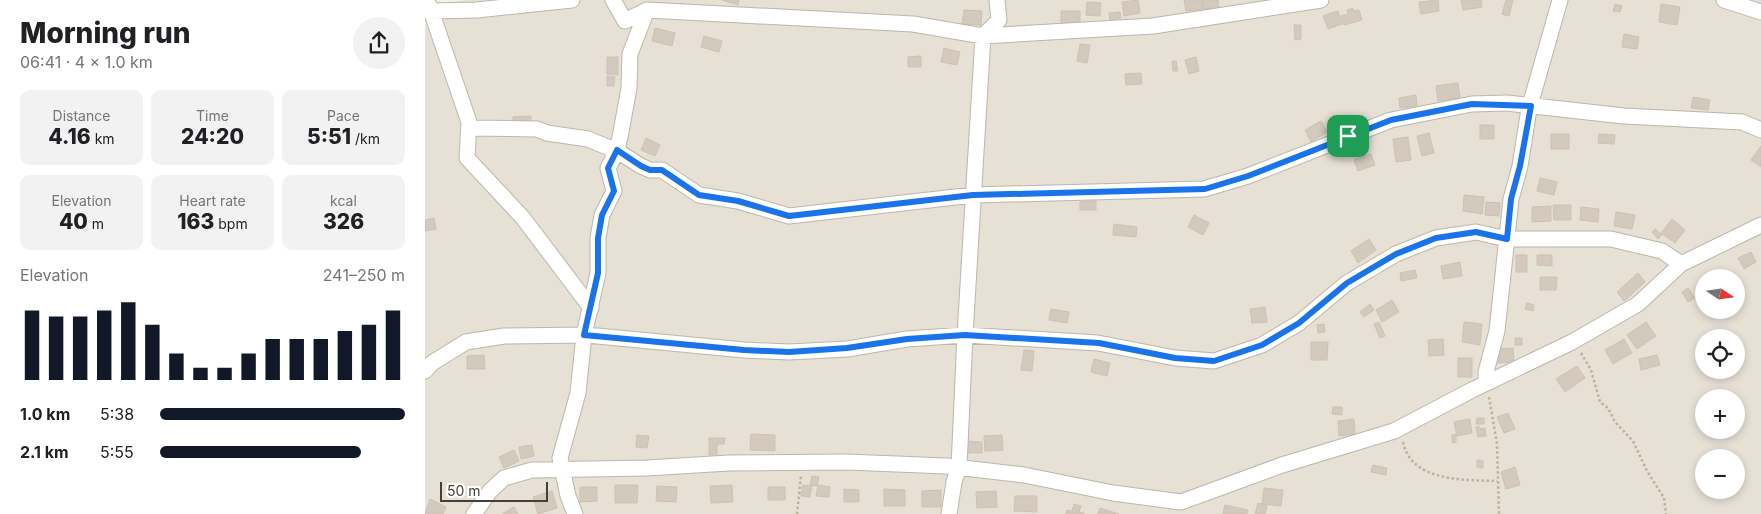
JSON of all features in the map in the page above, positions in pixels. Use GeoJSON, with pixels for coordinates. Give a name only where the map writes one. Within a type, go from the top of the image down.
{"type":"FeatureCollection","features":[{"type":"Feature","properties":{"kind":"street"},"geometry":{"type":"LineString","coordinates":[[572,0],[477,10],[428,7],[469,122],[467,158],[523,218],[591,308]]}},
{"type":"Feature","properties":{"kind":"street"},"geometry":{"type":"LineString","coordinates":[[613,0],[625,21],[647,10],[913,24],[983,36],[1153,26],[1321,0]]}},
{"type":"Feature","properties":{"kind":"street"},"geometry":{"type":"LineString","coordinates":[[949,514],[953,482],[959,467],[983,36],[999,20],[997,0]]}},
{"type":"Feature","properties":{"kind":"street"},"geometry":{"type":"LineString","coordinates":[[1486,383],[1486,372],[1495,339],[1511,199],[1520,166],[1542,59],[1560,0]]}},
{"type":"Feature","properties":{"kind":"street"},"geometry":{"type":"LineString","coordinates":[[1724,0],[1761,12]]}},
{"type":"Feature","properties":{"kind":"street"},"geometry":{"type":"LineString","coordinates":[[575,514],[568,496],[560,458],[578,393],[584,335],[598,273],[598,238],[602,215],[614,191],[608,168],[617,150],[629,88],[630,54],[647,10]]}},
{"type":"Feature","properties":{"kind":"street"},"geometry":{"type":"LineString","coordinates":[[469,128],[537,130],[547,134],[588,139],[617,150],[650,170],[662,170],[699,195],[738,201],[789,216],[973,195],[1205,189],[1248,176],[1391,120],[1472,104],[1531,106],[1624,116],[1742,122],[1761,130]]}},
{"type":"Feature","properties":{"kind":"street"},"geometry":{"type":"LineString","coordinates":[[473,514],[490,491],[504,478],[532,470],[729,463],[801,462],[959,467],[1024,475],[1113,493],[1181,502],[1282,465],[1394,430],[1576,340],[1638,304],[1681,264],[1761,225]]}},
{"type":"Feature","properties":{"kind":"street"},"geometry":{"type":"LineString","coordinates":[[425,372],[432,363],[467,342],[504,336],[584,335],[744,350],[789,352],[847,348],[907,339],[965,335],[1099,343],[1175,358],[1214,361],[1262,345],[1299,323],[1347,283],[1396,254],[1436,238],[1476,232],[1507,239],[1611,238],[1662,251],[1681,264]]}},
{"type":"Feature","properties":{"kind":"path"},"geometry":{"type":"LineString","coordinates":[[1576,340],[1588,364],[1599,402],[1608,408],[1615,422],[1633,441],[1647,471],[1664,498],[1666,514]]}},
{"type":"Feature","properties":{"kind":"path"},"geometry":{"type":"LineString","coordinates":[[1486,383],[1497,444],[1499,514]]}},
{"type":"Feature","properties":{"kind":"path"},"geometry":{"type":"LineString","coordinates":[[1394,430],[1403,442],[1405,454],[1414,464],[1436,475],[1497,481]]}},
{"type":"Feature","properties":{"kind":"path"},"geometry":{"type":"LineString","coordinates":[[797,514],[801,462]]}},
{"type":"Feature","properties":{"kind":"shaded area"},"geometry":{"type":"Polygon","coordinates":[[[469,0],[1761,0],[1761,514],[425,514],[425,6],[469,0]]]}},
{"type":"Feature","properties":{"kind":"building"},"geometry":{"type":"Polygon","coordinates":[[[722,0],[739,0],[738,5],[722,0]]]}},
{"type":"Feature","properties":{"kind":"building"},"geometry":{"type":"Polygon","coordinates":[[[1138,0],[1140,13],[1124,16],[1122,2],[1138,0]]]}},
{"type":"Feature","properties":{"kind":"building"},"geometry":{"type":"Polygon","coordinates":[[[1184,0],[1202,0],[1203,9],[1186,11],[1184,0]]]}},
{"type":"Feature","properties":{"kind":"building"},"geometry":{"type":"Polygon","coordinates":[[[1203,0],[1218,0],[1219,9],[1204,9],[1203,0]]]}},
{"type":"Feature","properties":{"kind":"building"},"geometry":{"type":"Polygon","coordinates":[[[1438,0],[1439,11],[1421,14],[1419,2],[1438,0]]]}},
{"type":"Feature","properties":{"kind":"building"},"geometry":{"type":"Polygon","coordinates":[[[1461,0],[1481,0],[1482,7],[1463,10],[1461,0]]]}},
{"type":"Feature","properties":{"kind":"building"},"geometry":{"type":"Polygon","coordinates":[[[1506,0],[1513,0],[1509,16],[1502,14],[1506,0]]]}},
{"type":"Feature","properties":{"kind":"building"},"geometry":{"type":"Polygon","coordinates":[[[1087,2],[1101,3],[1100,16],[1086,15],[1087,2]]]}},
{"type":"Feature","properties":{"kind":"building"},"geometry":{"type":"Polygon","coordinates":[[[1615,4],[1622,6],[1620,12],[1613,11],[1615,4]]]}},
{"type":"Feature","properties":{"kind":"building"},"geometry":{"type":"Polygon","coordinates":[[[1661,4],[1680,7],[1677,25],[1659,22],[1661,4]]]}},
{"type":"Feature","properties":{"kind":"building"},"geometry":{"type":"Polygon","coordinates":[[[1353,8],[1353,11],[1359,10],[1362,20],[1344,25],[1341,16],[1348,14],[1347,10],[1353,8]]]}},
{"type":"Feature","properties":{"kind":"building"},"geometry":{"type":"Polygon","coordinates":[[[964,10],[982,11],[981,25],[962,24],[964,10]]]}},
{"type":"Feature","properties":{"kind":"building"},"geometry":{"type":"Polygon","coordinates":[[[1061,11],[1080,11],[1080,24],[1061,24],[1061,11]]]}},
{"type":"Feature","properties":{"kind":"building"},"geometry":{"type":"Polygon","coordinates":[[[1338,11],[1342,24],[1328,29],[1323,16],[1338,11]]]}},
{"type":"Feature","properties":{"kind":"building"},"geometry":{"type":"Polygon","coordinates":[[[1120,12],[1121,18],[1110,20],[1109,13],[1120,12]]]}},
{"type":"Feature","properties":{"kind":"building"},"geometry":{"type":"Polygon","coordinates":[[[1294,25],[1301,25],[1301,39],[1295,40],[1294,25]]]}},
{"type":"Feature","properties":{"kind":"building"},"geometry":{"type":"Polygon","coordinates":[[[655,28],[675,33],[672,46],[652,41],[655,28]]]}},
{"type":"Feature","properties":{"kind":"building"},"geometry":{"type":"Polygon","coordinates":[[[1624,34],[1639,37],[1637,49],[1622,47],[1624,34]]]}},
{"type":"Feature","properties":{"kind":"building"},"geometry":{"type":"Polygon","coordinates":[[[704,36],[722,41],[719,52],[701,47],[704,36]]]}},
{"type":"Feature","properties":{"kind":"building"},"geometry":{"type":"Polygon","coordinates":[[[1080,44],[1090,45],[1087,63],[1077,61],[1080,44]]]}},
{"type":"Feature","properties":{"kind":"building"},"geometry":{"type":"Polygon","coordinates":[[[944,48],[960,52],[957,65],[941,62],[944,48]]]}},
{"type":"Feature","properties":{"kind":"building"},"geometry":{"type":"Polygon","coordinates":[[[921,56],[921,67],[908,67],[908,57],[921,56]]]}},
{"type":"Feature","properties":{"kind":"building"},"geometry":{"type":"Polygon","coordinates":[[[607,57],[618,57],[618,75],[607,74],[607,57]]]}},
{"type":"Feature","properties":{"kind":"building"},"geometry":{"type":"Polygon","coordinates":[[[1196,57],[1199,71],[1189,74],[1185,60],[1196,57]]]}},
{"type":"Feature","properties":{"kind":"building"},"geometry":{"type":"Polygon","coordinates":[[[1172,61],[1176,61],[1178,71],[1173,71],[1172,61]]]}},
{"type":"Feature","properties":{"kind":"building"},"geometry":{"type":"Polygon","coordinates":[[[1141,73],[1142,84],[1126,85],[1125,74],[1141,73]]]}},
{"type":"Feature","properties":{"kind":"building"},"geometry":{"type":"Polygon","coordinates":[[[607,76],[615,77],[614,86],[607,86],[607,76]]]}},
{"type":"Feature","properties":{"kind":"building"},"geometry":{"type":"Polygon","coordinates":[[[1458,83],[1460,98],[1438,101],[1436,86],[1458,83]]]}},
{"type":"Feature","properties":{"kind":"building"},"geometry":{"type":"Polygon","coordinates":[[[1416,95],[1417,106],[1400,108],[1399,98],[1416,95]]]}},
{"type":"Feature","properties":{"kind":"building"},"geometry":{"type":"Polygon","coordinates":[[[1693,97],[1710,100],[1708,110],[1691,108],[1693,97]]]}},
{"type":"Feature","properties":{"kind":"building"},"geometry":{"type":"Polygon","coordinates":[[[531,116],[531,124],[513,125],[513,117],[531,116]]]}},
{"type":"Feature","properties":{"kind":"building"},"geometry":{"type":"Polygon","coordinates":[[[1321,121],[1327,132],[1311,142],[1305,130],[1321,121]]]}},
{"type":"Feature","properties":{"kind":"building"},"geometry":{"type":"Polygon","coordinates":[[[1480,125],[1494,125],[1494,139],[1480,139],[1480,125]]]}},
{"type":"Feature","properties":{"kind":"building"},"geometry":{"type":"Polygon","coordinates":[[[1429,133],[1434,153],[1422,156],[1417,136],[1429,133]]]}},
{"type":"Feature","properties":{"kind":"building"},"geometry":{"type":"Polygon","coordinates":[[[1551,134],[1569,134],[1569,149],[1551,149],[1551,134]]]}},
{"type":"Feature","properties":{"kind":"building"},"geometry":{"type":"Polygon","coordinates":[[[1599,134],[1615,135],[1614,144],[1598,143],[1599,134]]]}},
{"type":"Feature","properties":{"kind":"building"},"geometry":{"type":"Polygon","coordinates":[[[1408,137],[1411,160],[1396,162],[1393,139],[1408,137]]]}},
{"type":"Feature","properties":{"kind":"building"},"geometry":{"type":"Polygon","coordinates":[[[646,138],[660,145],[655,156],[641,150],[646,138]]]}},
{"type":"Feature","properties":{"kind":"building"},"geometry":{"type":"Polygon","coordinates":[[[1761,146],[1761,167],[1751,160],[1761,146]]]}},
{"type":"Feature","properties":{"kind":"building"},"geometry":{"type":"Polygon","coordinates":[[[1371,154],[1375,165],[1358,171],[1354,160],[1371,154]]]}},
{"type":"Feature","properties":{"kind":"building"},"geometry":{"type":"Polygon","coordinates":[[[1540,178],[1557,182],[1554,195],[1537,191],[1540,178]]]}},
{"type":"Feature","properties":{"kind":"building"},"geometry":{"type":"Polygon","coordinates":[[[1464,195],[1484,197],[1482,214],[1463,211],[1464,195]]]}},
{"type":"Feature","properties":{"kind":"building"},"geometry":{"type":"Polygon","coordinates":[[[1096,201],[1096,210],[1080,210],[1080,202],[1096,201]]]}},
{"type":"Feature","properties":{"kind":"building"},"geometry":{"type":"Polygon","coordinates":[[[1486,202],[1500,203],[1499,216],[1485,215],[1486,202]]]}},
{"type":"Feature","properties":{"kind":"building"},"geometry":{"type":"Polygon","coordinates":[[[1553,205],[1571,205],[1571,220],[1554,220],[1553,205]]]}},
{"type":"Feature","properties":{"kind":"building"},"geometry":{"type":"Polygon","coordinates":[[[1551,206],[1551,221],[1532,222],[1532,207],[1551,206]]]}},
{"type":"Feature","properties":{"kind":"building"},"geometry":{"type":"Polygon","coordinates":[[[1581,207],[1599,209],[1598,222],[1580,220],[1581,207]]]}},
{"type":"Feature","properties":{"kind":"building"},"geometry":{"type":"Polygon","coordinates":[[[1616,212],[1635,215],[1632,229],[1614,226],[1616,212]]]}},
{"type":"Feature","properties":{"kind":"building"},"geometry":{"type":"Polygon","coordinates":[[[1194,215],[1209,223],[1203,235],[1188,227],[1194,215]]]}},
{"type":"Feature","properties":{"kind":"building"},"geometry":{"type":"Polygon","coordinates":[[[434,218],[436,229],[425,231],[425,220],[434,218]]]}},
{"type":"Feature","properties":{"kind":"building"},"geometry":{"type":"Polygon","coordinates":[[[1672,219],[1685,230],[1675,243],[1661,233],[1672,219]]]}},
{"type":"Feature","properties":{"kind":"building"},"geometry":{"type":"Polygon","coordinates":[[[1114,224],[1137,227],[1136,237],[1113,235],[1114,224]]]}},
{"type":"Feature","properties":{"kind":"building"},"geometry":{"type":"Polygon","coordinates":[[[1655,229],[1662,235],[1658,239],[1652,232],[1655,229]]]}},
{"type":"Feature","properties":{"kind":"building"},"geometry":{"type":"Polygon","coordinates":[[[1369,239],[1376,250],[1358,263],[1351,251],[1369,239]]]}},
{"type":"Feature","properties":{"kind":"building"},"geometry":{"type":"Polygon","coordinates":[[[1751,252],[1756,262],[1744,269],[1738,258],[1751,252]]]}},
{"type":"Feature","properties":{"kind":"building"},"geometry":{"type":"Polygon","coordinates":[[[1516,255],[1527,255],[1527,272],[1516,272],[1516,255]]]}},
{"type":"Feature","properties":{"kind":"building"},"geometry":{"type":"Polygon","coordinates":[[[1537,255],[1552,255],[1552,266],[1537,265],[1537,255]]]}},
{"type":"Feature","properties":{"kind":"building"},"geometry":{"type":"Polygon","coordinates":[[[1460,262],[1462,276],[1443,279],[1441,266],[1460,262]]]}},
{"type":"Feature","properties":{"kind":"building"},"geometry":{"type":"Polygon","coordinates":[[[1415,270],[1417,278],[1401,281],[1400,273],[1415,270]]]}},
{"type":"Feature","properties":{"kind":"building"},"geometry":{"type":"Polygon","coordinates":[[[1638,273],[1645,282],[1624,301],[1617,292],[1638,273]]]}},
{"type":"Feature","properties":{"kind":"building"},"geometry":{"type":"Polygon","coordinates":[[[1540,277],[1557,277],[1556,290],[1540,290],[1540,277]]]}},
{"type":"Feature","properties":{"kind":"building"},"geometry":{"type":"Polygon","coordinates":[[[1688,288],[1695,298],[1688,302],[1682,292],[1688,288]]]}},
{"type":"Feature","properties":{"kind":"building"},"geometry":{"type":"Polygon","coordinates":[[[1392,300],[1399,312],[1382,322],[1376,310],[1392,300]]]}},
{"type":"Feature","properties":{"kind":"building"},"geometry":{"type":"Polygon","coordinates":[[[1527,303],[1534,305],[1533,311],[1525,309],[1527,303]]]}},
{"type":"Feature","properties":{"kind":"building"},"geometry":{"type":"Polygon","coordinates":[[[1370,304],[1374,310],[1364,317],[1360,312],[1370,304]]]}},
{"type":"Feature","properties":{"kind":"building"},"geometry":{"type":"Polygon","coordinates":[[[1265,307],[1267,322],[1252,323],[1250,309],[1265,307]]]}},
{"type":"Feature","properties":{"kind":"building"},"geometry":{"type":"Polygon","coordinates":[[[1051,309],[1069,312],[1067,323],[1049,320],[1051,309]]]}},
{"type":"Feature","properties":{"kind":"building"},"geometry":{"type":"Polygon","coordinates":[[[1379,322],[1385,336],[1380,338],[1374,324],[1379,322]]]}},
{"type":"Feature","properties":{"kind":"building"},"geometry":{"type":"Polygon","coordinates":[[[1464,322],[1482,324],[1480,345],[1462,342],[1464,322]]]}},
{"type":"Feature","properties":{"kind":"building"},"geometry":{"type":"Polygon","coordinates":[[[1646,322],[1656,336],[1637,349],[1627,335],[1646,322]]]}},
{"type":"Feature","properties":{"kind":"building"},"geometry":{"type":"Polygon","coordinates":[[[1324,324],[1325,332],[1318,333],[1317,325],[1324,324]]]}},
{"type":"Feature","properties":{"kind":"building"},"geometry":{"type":"Polygon","coordinates":[[[1515,338],[1522,338],[1522,345],[1515,345],[1515,338]]]}},
{"type":"Feature","properties":{"kind":"building"},"geometry":{"type":"Polygon","coordinates":[[[1443,339],[1444,355],[1429,356],[1428,340],[1443,339]]]}},
{"type":"Feature","properties":{"kind":"building"},"geometry":{"type":"Polygon","coordinates":[[[1624,339],[1632,353],[1613,364],[1605,350],[1624,339]]]}},
{"type":"Feature","properties":{"kind":"building"},"geometry":{"type":"Polygon","coordinates":[[[1311,342],[1328,342],[1327,360],[1311,360],[1311,342]]]}},
{"type":"Feature","properties":{"kind":"building"},"geometry":{"type":"Polygon","coordinates":[[[1513,348],[1514,362],[1497,363],[1497,349],[1513,348]]]}},
{"type":"Feature","properties":{"kind":"building"},"geometry":{"type":"Polygon","coordinates":[[[1024,350],[1034,351],[1032,371],[1021,370],[1024,350]]]}},
{"type":"Feature","properties":{"kind":"building"},"geometry":{"type":"Polygon","coordinates":[[[484,355],[485,369],[467,369],[467,356],[484,355]]]}},
{"type":"Feature","properties":{"kind":"building"},"geometry":{"type":"Polygon","coordinates":[[[1657,355],[1660,365],[1641,370],[1639,359],[1657,355]]]}},
{"type":"Feature","properties":{"kind":"building"},"geometry":{"type":"Polygon","coordinates":[[[1458,358],[1472,358],[1472,377],[1458,377],[1458,358]]]}},
{"type":"Feature","properties":{"kind":"building"},"geometry":{"type":"Polygon","coordinates":[[[1094,359],[1110,363],[1107,376],[1091,372],[1094,359]]]}},
{"type":"Feature","properties":{"kind":"building"},"geometry":{"type":"Polygon","coordinates":[[[1577,366],[1585,378],[1565,392],[1556,379],[1577,366]]]}},
{"type":"Feature","properties":{"kind":"building"},"geometry":{"type":"Polygon","coordinates":[[[1333,407],[1342,407],[1342,415],[1332,414],[1333,407]]]}},
{"type":"Feature","properties":{"kind":"building"},"geometry":{"type":"Polygon","coordinates":[[[1508,413],[1515,429],[1504,433],[1497,417],[1508,413]]]}},
{"type":"Feature","properties":{"kind":"building"},"geometry":{"type":"Polygon","coordinates":[[[1477,418],[1484,418],[1484,424],[1476,424],[1477,418]]]}},
{"type":"Feature","properties":{"kind":"building"},"geometry":{"type":"Polygon","coordinates":[[[1354,419],[1355,434],[1339,436],[1338,421],[1354,419]]]}},
{"type":"Feature","properties":{"kind":"building"},"geometry":{"type":"Polygon","coordinates":[[[1470,419],[1472,433],[1457,436],[1454,422],[1470,419]]]}},
{"type":"Feature","properties":{"kind":"building"},"geometry":{"type":"Polygon","coordinates":[[[1479,426],[1479,429],[1485,428],[1486,436],[1478,437],[1476,427],[1479,426]]]}},
{"type":"Feature","properties":{"kind":"building"},"geometry":{"type":"Polygon","coordinates":[[[751,434],[775,435],[775,451],[750,450],[751,434]]]}},
{"type":"Feature","properties":{"kind":"building"},"geometry":{"type":"Polygon","coordinates":[[[1456,434],[1456,442],[1452,443],[1452,435],[1456,434]]]}},
{"type":"Feature","properties":{"kind":"building"},"geometry":{"type":"Polygon","coordinates":[[[637,435],[649,436],[647,448],[636,447],[637,435]]]}},
{"type":"Feature","properties":{"kind":"building"},"geometry":{"type":"Polygon","coordinates":[[[1002,435],[1003,450],[985,451],[984,436],[1002,435]]]}},
{"type":"Feature","properties":{"kind":"building"},"geometry":{"type":"Polygon","coordinates":[[[709,438],[725,438],[724,444],[717,444],[717,455],[709,455],[709,438]]]}},
{"type":"Feature","properties":{"kind":"building"},"geometry":{"type":"Polygon","coordinates":[[[967,441],[982,442],[982,453],[966,453],[967,441]]]}},
{"type":"Feature","properties":{"kind":"building"},"geometry":{"type":"Polygon","coordinates":[[[532,445],[534,456],[521,459],[519,447],[532,445]]]}},
{"type":"Feature","properties":{"kind":"building"},"geometry":{"type":"Polygon","coordinates":[[[514,450],[519,461],[504,468],[499,457],[514,450]]]}},
{"type":"Feature","properties":{"kind":"building"},"geometry":{"type":"Polygon","coordinates":[[[1477,460],[1483,461],[1483,468],[1477,467],[1477,460]]]}},
{"type":"Feature","properties":{"kind":"building"},"geometry":{"type":"Polygon","coordinates":[[[1373,465],[1387,468],[1386,475],[1371,472],[1373,465]]]}},
{"type":"Feature","properties":{"kind":"building"},"geometry":{"type":"Polygon","coordinates":[[[1515,467],[1520,485],[1506,489],[1501,472],[1515,467]]]}},
{"type":"Feature","properties":{"kind":"building"},"geometry":{"type":"Polygon","coordinates":[[[812,476],[819,477],[817,486],[810,485],[812,476]]]}},
{"type":"Feature","properties":{"kind":"building"},"geometry":{"type":"Polygon","coordinates":[[[615,485],[638,485],[637,503],[615,503],[615,485]]]}},
{"type":"Feature","properties":{"kind":"building"},"geometry":{"type":"Polygon","coordinates":[[[732,485],[733,502],[711,503],[710,486],[732,485]]]}},
{"type":"Feature","properties":{"kind":"building"},"geometry":{"type":"Polygon","coordinates":[[[803,485],[812,486],[810,497],[801,496],[803,485]]]}},
{"type":"Feature","properties":{"kind":"building"},"geometry":{"type":"Polygon","coordinates":[[[818,485],[830,487],[829,497],[816,496],[818,485]]]}},
{"type":"Feature","properties":{"kind":"building"},"geometry":{"type":"Polygon","coordinates":[[[657,486],[677,487],[676,502],[656,501],[657,486]]]}},
{"type":"Feature","properties":{"kind":"building"},"geometry":{"type":"Polygon","coordinates":[[[580,487],[597,487],[597,501],[580,502],[580,487]]]}},
{"type":"Feature","properties":{"kind":"building"},"geometry":{"type":"Polygon","coordinates":[[[768,487],[785,487],[785,500],[768,500],[768,487]]]}},
{"type":"Feature","properties":{"kind":"building"},"geometry":{"type":"Polygon","coordinates":[[[1264,488],[1283,490],[1281,506],[1262,504],[1264,488]]]}},
{"type":"Feature","properties":{"kind":"building"},"geometry":{"type":"Polygon","coordinates":[[[844,489],[859,490],[859,502],[844,502],[844,489]]]}},
{"type":"Feature","properties":{"kind":"building"},"geometry":{"type":"Polygon","coordinates":[[[884,489],[905,490],[905,506],[884,506],[884,489]]]}},
{"type":"Feature","properties":{"kind":"building"},"geometry":{"type":"Polygon","coordinates":[[[941,490],[941,507],[922,507],[922,491],[941,490]]]}},
{"type":"Feature","properties":{"kind":"building"},"geometry":{"type":"Polygon","coordinates":[[[552,491],[557,508],[538,514],[533,497],[552,491]]]}},
{"type":"Feature","properties":{"kind":"building"},"geometry":{"type":"Polygon","coordinates":[[[996,491],[997,507],[977,508],[976,492],[996,491]]]}},
{"type":"Feature","properties":{"kind":"building"},"geometry":{"type":"Polygon","coordinates":[[[1015,496],[1037,496],[1037,512],[1014,511],[1015,496]]]}},
{"type":"Feature","properties":{"kind":"building"},"geometry":{"type":"Polygon","coordinates":[[[430,499],[446,507],[443,514],[425,514],[430,499]]]}},
{"type":"Feature","properties":{"kind":"building"},"geometry":{"type":"Polygon","coordinates":[[[1258,503],[1267,506],[1265,514],[1255,514],[1258,503]]]}},
{"type":"Feature","properties":{"kind":"building"},"geometry":{"type":"Polygon","coordinates":[[[1074,504],[1081,506],[1079,512],[1085,514],[1066,514],[1067,510],[1072,511],[1074,504]]]}},
{"type":"Feature","properties":{"kind":"building"},"geometry":{"type":"Polygon","coordinates":[[[1225,505],[1248,510],[1247,514],[1223,514],[1225,505]]]}},
{"type":"Feature","properties":{"kind":"building"},"geometry":{"type":"Polygon","coordinates":[[[514,507],[518,514],[502,514],[514,507]]]}},
{"type":"Feature","properties":{"kind":"building"},"geometry":{"type":"Polygon","coordinates":[[[1100,508],[1119,514],[1098,514],[1100,508]]]}},
{"type":"Feature","properties":{"kind":"route"},"geometry":{"type":"LineString","coordinates":[[1472,104],[1531,106],[1528,113],[1520,166],[1511,199],[1507,239],[1476,232],[1436,238],[1396,254],[1347,283],[1299,323],[1262,345],[1214,361],[1175,358],[1099,343],[965,335],[907,339],[847,348],[789,352],[744,350],[584,335],[598,273],[598,238],[602,215],[614,191],[608,168],[617,150],[650,170],[662,170],[699,195],[738,201],[789,216],[973,195],[1205,189],[1248,176],[1348,136],[1391,120],[1472,104]]}}]}
